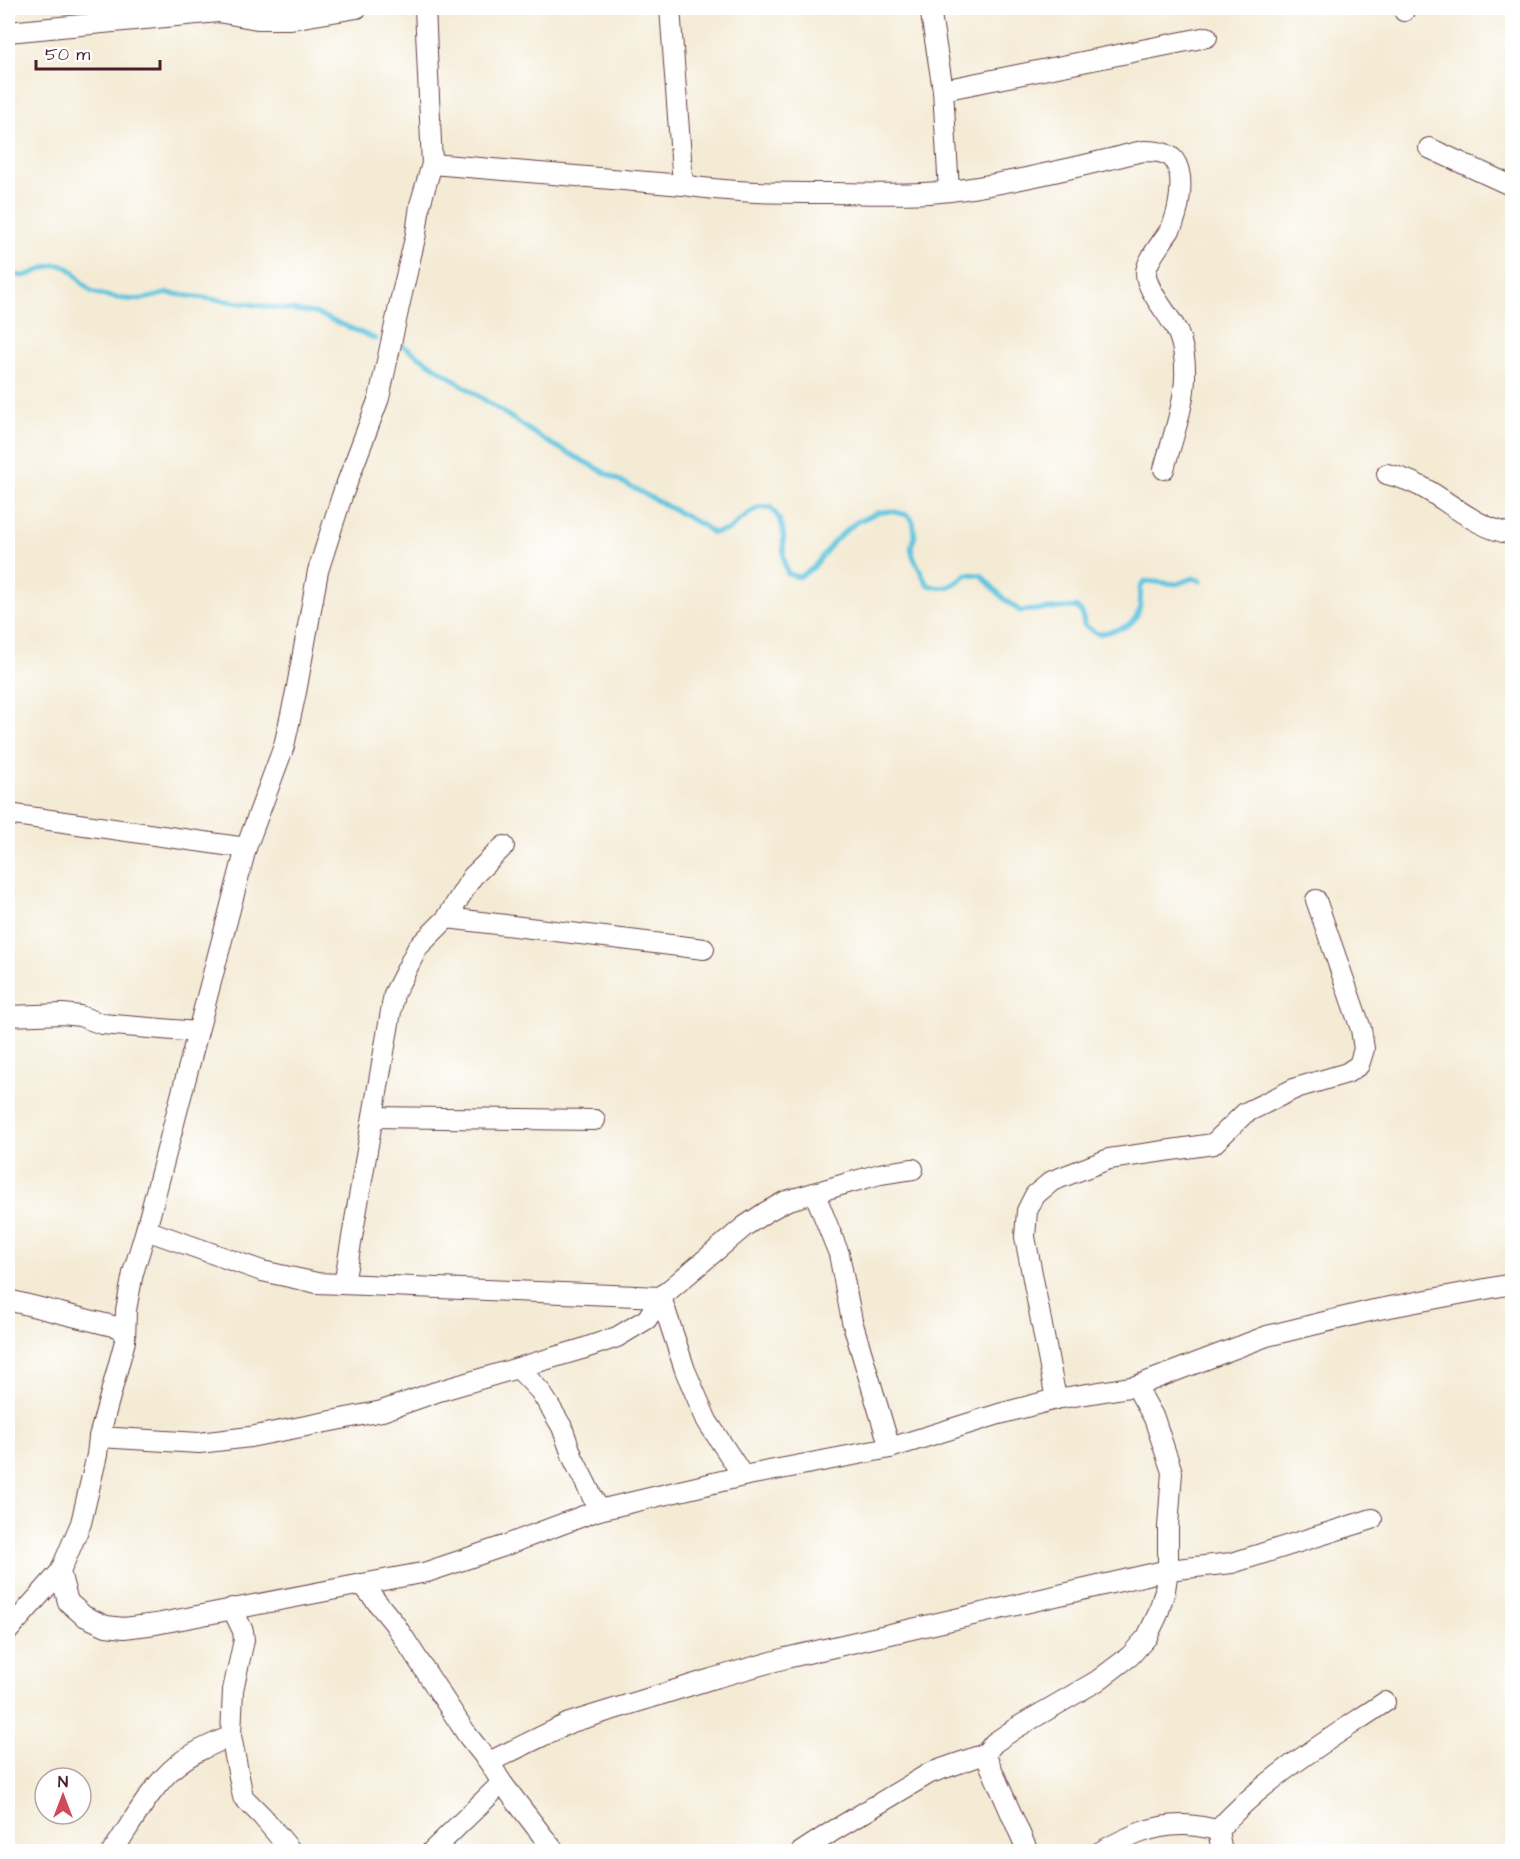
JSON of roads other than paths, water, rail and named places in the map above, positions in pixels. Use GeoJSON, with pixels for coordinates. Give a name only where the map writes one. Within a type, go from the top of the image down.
{"type":"FeatureCollection","features":[{"type":"Feature","properties":{"kind":"street"},"geometry":{"type":"LineString","coordinates":[[8,32],[218,10],[257,19],[291,19],[357,8]]}},
{"type":"Feature","properties":{"kind":"street"},"geometry":{"type":"LineString","coordinates":[[8,1631],[60,1572],[81,1523],[99,1437],[125,1341],[126,1310],[133,1273],[246,848],[284,746],[318,571],[342,496],[379,398],[416,234],[420,205],[432,164],[425,8]]}},
{"type":"Feature","properties":{"kind":"street"},"geometry":{"type":"LineString","coordinates":[[670,8],[683,185]]}},
{"type":"Feature","properties":{"kind":"street"},"geometry":{"type":"LineString","coordinates":[[930,8],[944,90],[949,191]]}},
{"type":"Feature","properties":{"kind":"street"},"geometry":{"type":"LineString","coordinates":[[944,90],[1207,37]]}},
{"type":"Feature","properties":{"kind":"street"},"geometry":{"type":"LineString","coordinates":[[1429,148],[1511,180]]}},
{"type":"Feature","properties":{"kind":"street"},"geometry":{"type":"LineString","coordinates":[[432,164],[683,185],[720,191],[905,193],[949,191],[1048,173],[1145,151],[1168,155],[1174,160],[1181,181],[1177,209],[1171,229],[1162,240],[1147,269],[1146,276],[1178,332],[1186,377],[1184,395],[1164,469]]}},
{"type":"Feature","properties":{"kind":"street"},"geometry":{"type":"LineString","coordinates":[[1387,474],[1423,488],[1473,520],[1499,532],[1512,534]]}},
{"type":"Feature","properties":{"kind":"street"},"geometry":{"type":"LineString","coordinates":[[8,814],[246,848]]}},
{"type":"Feature","properties":{"kind":"street"},"geometry":{"type":"LineString","coordinates":[[344,1284],[394,994],[418,947],[447,918],[472,877],[504,846]]}},
{"type":"Feature","properties":{"kind":"street"},"geometry":{"type":"LineString","coordinates":[[1056,1399],[1025,1237],[1027,1211],[1035,1195],[1052,1181],[1109,1159],[1213,1144],[1245,1113],[1296,1088],[1347,1073],[1359,1065],[1364,1050],[1361,1029],[1316,900]]}},
{"type":"Feature","properties":{"kind":"street"},"geometry":{"type":"LineString","coordinates":[[447,918],[704,949]]}},
{"type":"Feature","properties":{"kind":"street"},"geometry":{"type":"LineString","coordinates":[[8,1016],[63,1014],[81,1016],[102,1024],[197,1032]]}},
{"type":"Feature","properties":{"kind":"street"},"geometry":{"type":"LineString","coordinates":[[373,1117],[595,1120]]}},
{"type":"Feature","properties":{"kind":"street"},"geometry":{"type":"LineString","coordinates":[[99,1437],[200,1443],[250,1437],[382,1411],[436,1392],[582,1349],[617,1337],[647,1319],[661,1297],[745,1227],[786,1201],[880,1174],[913,1169]]}},
{"type":"Feature","properties":{"kind":"street"},"geometry":{"type":"LineString","coordinates":[[815,1194],[839,1254],[852,1321],[890,1448]]}},
{"type":"Feature","properties":{"kind":"street"},"geometry":{"type":"LineString","coordinates":[[146,1230],[262,1271],[317,1283],[661,1297]]}},
{"type":"Feature","properties":{"kind":"street"},"geometry":{"type":"LineString","coordinates":[[60,1572],[68,1602],[84,1616],[106,1626],[124,1628],[156,1624],[398,1578],[427,1572],[600,1510],[743,1476],[890,1448],[1056,1399],[1136,1386],[1267,1336],[1374,1310],[1512,1284]]}},
{"type":"Feature","properties":{"kind":"street"},"geometry":{"type":"LineString","coordinates":[[661,1297],[685,1370],[707,1421],[743,1476]]}},
{"type":"Feature","properties":{"kind":"street"},"geometry":{"type":"LineString","coordinates":[[8,1300],[125,1329]]}},
{"type":"Feature","properties":{"kind":"street"},"geometry":{"type":"LineString","coordinates":[[518,1368],[540,1391],[562,1427],[573,1458],[600,1510]]}},
{"type":"Feature","properties":{"kind":"street"},"geometry":{"type":"LineString","coordinates":[[801,1851],[930,1773],[985,1754],[994,1743],[1098,1681],[1130,1656],[1147,1636],[1158,1614],[1165,1590],[1168,1570],[1172,1472],[1154,1418],[1136,1386]]}},
{"type":"Feature","properties":{"kind":"street"},"geometry":{"type":"LineString","coordinates":[[489,1762],[569,1723],[786,1658],[1168,1570],[1233,1563],[1372,1520]]}},
{"type":"Feature","properties":{"kind":"street"},"geometry":{"type":"LineString","coordinates":[[362,1584],[394,1623],[468,1736],[555,1851]]}},
{"type":"Feature","properties":{"kind":"street"},"geometry":{"type":"LineString","coordinates":[[232,1608],[243,1631],[244,1640],[233,1690],[231,1736],[243,1797],[292,1851]]}},
{"type":"Feature","properties":{"kind":"street"},"geometry":{"type":"LineString","coordinates":[[1218,1830],[1238,1807],[1301,1759],[1385,1702]]}},
{"type":"Feature","properties":{"kind":"street"},"geometry":{"type":"LineString","coordinates":[[112,1851],[153,1792],[177,1765],[231,1736]]}},
{"type":"Feature","properties":{"kind":"street"},"geometry":{"type":"LineString","coordinates":[[985,1754],[1028,1851]]}},
{"type":"Feature","properties":{"kind":"street"},"geometry":{"type":"LineString","coordinates":[[431,1851],[502,1783]]}},
{"type":"Feature","properties":{"kind":"street"},"geometry":{"type":"LineString","coordinates":[[1100,1851],[1127,1837],[1157,1827],[1185,1825],[1218,1830]]}},
{"type":"Feature","properties":{"kind":"street"},"geometry":{"type":"LineString","coordinates":[[1218,1830],[1222,1851]]}},
{"type":"Feature","properties":{"kind":"waterway"},"geometry":{"type":"LineString","coordinates":[[8,271],[20,276],[49,266],[62,265],[72,271],[88,289],[101,295],[137,299],[167,293],[315,313],[376,339]]}},
{"type":"Feature","properties":{"kind":"waterway"},"geometry":{"type":"LineString","coordinates":[[402,345],[546,441],[713,533],[729,530],[757,508],[770,507],[781,524],[788,574],[799,577],[813,568],[835,540],[855,523],[876,513],[890,511],[908,515],[913,521],[915,536],[911,547],[927,584],[944,588],[953,585],[967,574],[981,575],[1003,598],[1020,611],[1076,607],[1082,613],[1084,625],[1098,634],[1118,629],[1132,622],[1139,610],[1140,588],[1145,581],[1177,584],[1193,578],[1201,581]]}}]}
